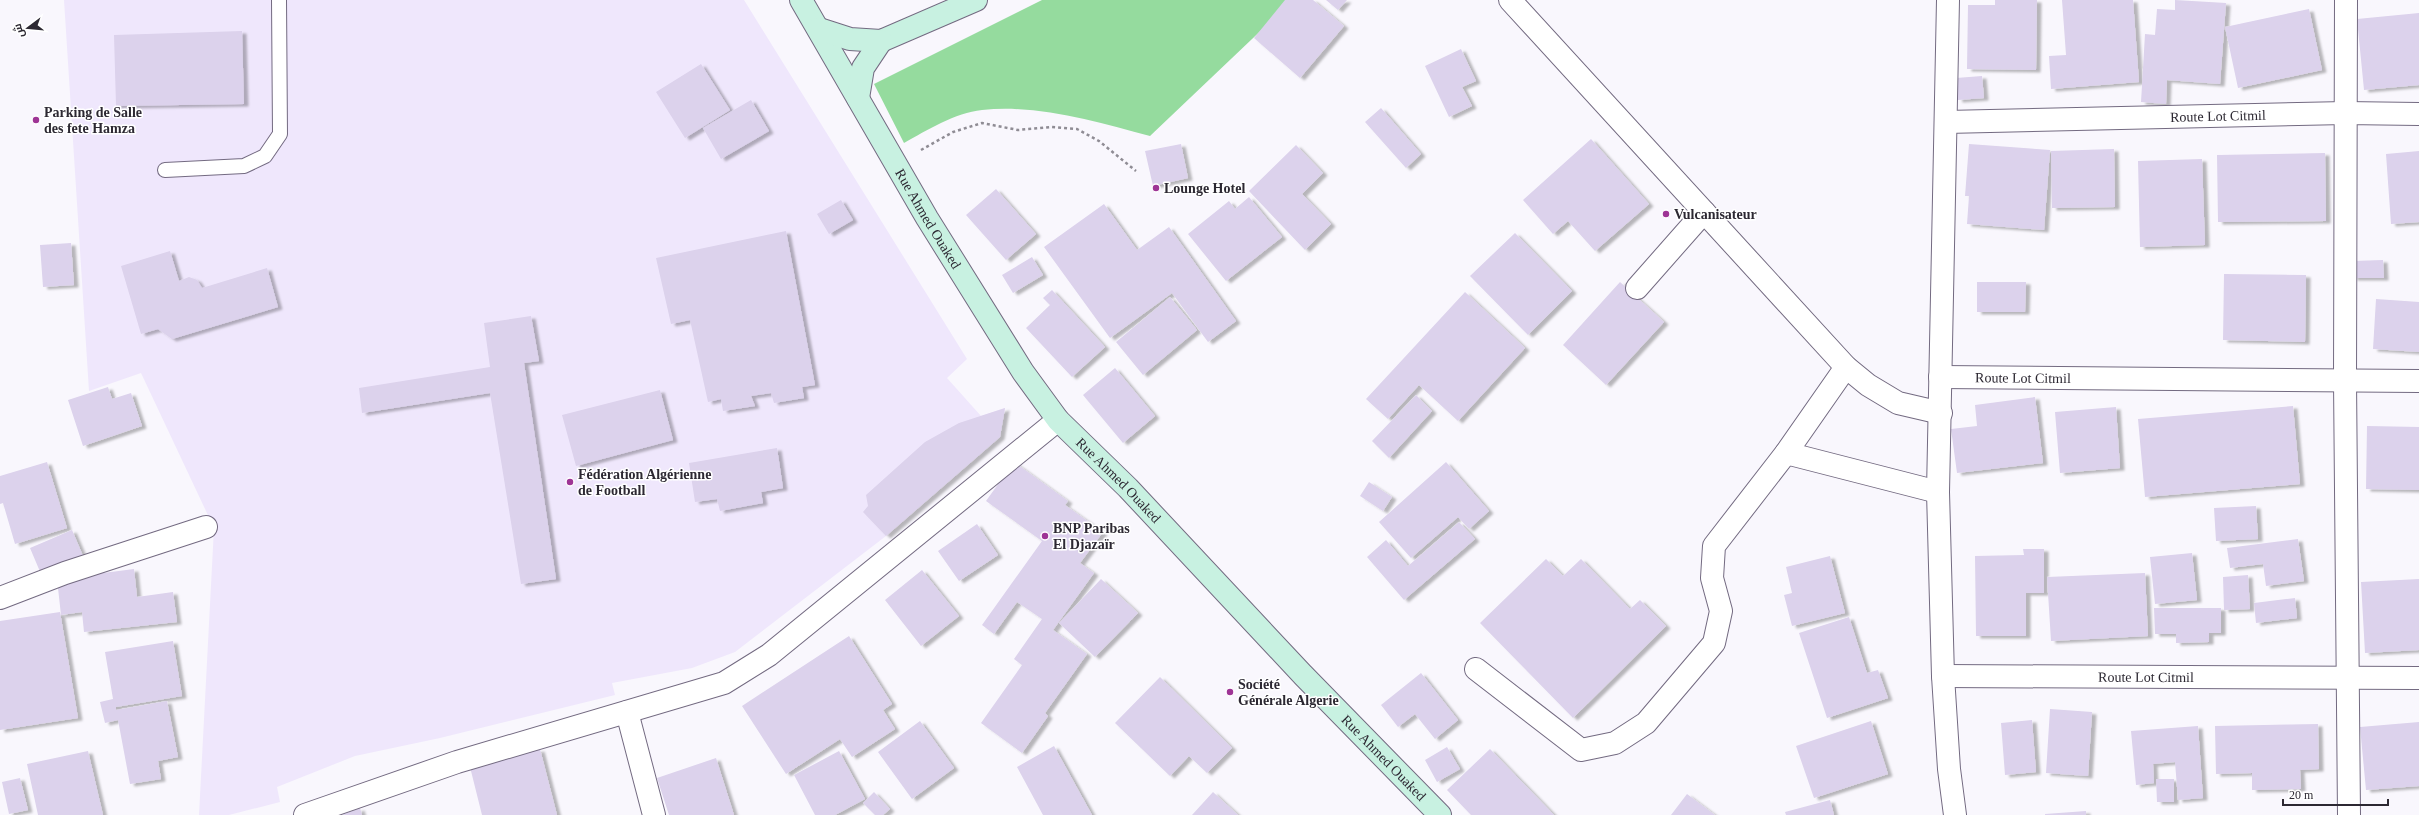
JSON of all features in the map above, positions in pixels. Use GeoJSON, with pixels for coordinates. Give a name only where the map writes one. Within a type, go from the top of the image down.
{"type":"FeatureCollection","features":[{"type":"Feature","properties":{"kind":"main road","name":"Rue Ahmed Ouaked"},"geometry":{"type":"LineString","coordinates":[[801,0],[819,29],[893,162],[1023,372],[1058,420],[1128,488],[1303,675],[1440,815]]}},
{"type":"Feature","properties":{"kind":"main road"},"geometry":{"type":"LineString","coordinates":[[819,29],[850,40],[881,41],[976,0]]}},
{"type":"Feature","properties":{"kind":"main road"},"geometry":{"type":"LineString","coordinates":[[858,98],[863,68],[881,41]]}},
{"type":"Feature","properties":{"kind":"street"},"geometry":{"type":"LineString","coordinates":[[1510,0],[1846,367],[1868,385],[1898,403],[1941,413]]}},
{"type":"Feature","properties":{"kind":"street"},"geometry":{"type":"LineString","coordinates":[[1948,0],[1940,377],[1941,413],[1938,492],[1943,676],[1949,769],[1955,815]]}},
{"type":"Feature","properties":{"kind":"street"},"geometry":{"type":"LineString","coordinates":[[2346,0],[2345,381],[2349,676],[2349,815]]}},
{"type":"Feature","properties":{"kind":"street","name":"Route Lot Citmil"},"geometry":{"type":"LineString","coordinates":[[1946,122],[2345,113],[2419,114]]}},
{"type":"Feature","properties":{"kind":"street"},"geometry":{"type":"LineString","coordinates":[[1637,288],[1704,212]]}},
{"type":"Feature","properties":{"kind":"street"},"geometry":{"type":"LineString","coordinates":[[1476,670],[1581,750],[1615,743],[1646,723],[1714,643],[1721,610],[1712,578],[1714,546],[1786,453],[1846,367]]}},
{"type":"Feature","properties":{"kind":"street","name":"Route Lot Citmil"},"geometry":{"type":"LineString","coordinates":[[1940,377],[2419,381]]}},
{"type":"Feature","properties":{"kind":"street"},"geometry":{"type":"LineString","coordinates":[[305,815],[457,762],[724,683],[769,655],[1058,420]]}},
{"type":"Feature","properties":{"kind":"street"},"geometry":{"type":"LineString","coordinates":[[1786,453],[1938,492]]}},
{"type":"Feature","properties":{"kind":"street"},"geometry":{"type":"LineString","coordinates":[[0,598],[65,573],[206,527]]}},
{"type":"Feature","properties":{"kind":"street","name":"Route Lot Citmil"},"geometry":{"type":"LineString","coordinates":[[1943,676],[2349,676],[2419,678]]}},
{"type":"Feature","properties":{"kind":"street"},"geometry":{"type":"LineString","coordinates":[[627,712],[654,815]]}},
{"type":"Feature","properties":{"kind":"lane"},"geometry":{"type":"LineString","coordinates":[[165,170],[244,166],[265,156],[280,134],[280,0]]}},
{"type":"Feature","properties":{"kind":"path"},"geometry":{"type":"LineString","coordinates":[[893,162],[930,147],[953,132],[982,123],[1018,130],[1051,127],[1077,129],[1099,141],[1136,171]]}},
{"type":"Feature","properties":{"kind":"shaded area","name":"Fédération Algérienne de Football"},"geometry":{"type":"Polygon","coordinates":[[[64,0],[744,0],[967,359],[947,378],[981,416],[1005,408],[1000,437],[886,536],[735,652],[692,668],[612,683],[615,695],[440,738],[355,756],[277,787],[280,802],[229,815],[199,815],[214,528],[141,373],[89,391],[64,0]]]}},
{"type":"Feature","properties":{"kind":"green space"},"geometry":{"type":"Polygon","coordinates":[[[1042,0],[1293,0],[1150,136],[1068,116],[1046,112],[1003,109],[982,110],[952,118],[904,143],[874,84],[1042,0]]]}},
{"type":"Feature","properties":{"kind":"building"},"geometry":{"type":"Polygon","coordinates":[[[1285,0],[1313,0],[1344,26],[1300,78],[1254,38],[1285,0]]]}},
{"type":"Feature","properties":{"kind":"building"},"geometry":{"type":"Polygon","coordinates":[[[1326,0],[1347,0],[1338,10],[1326,0]]]}},
{"type":"Feature","properties":{"kind":"building"},"geometry":{"type":"Polygon","coordinates":[[[1995,0],[2037,0],[2036,70],[1967,69],[1968,5],[1995,5],[1995,0]]]}},
{"type":"Feature","properties":{"kind":"building"},"geometry":{"type":"Polygon","coordinates":[[[2062,0],[2133,0],[2139,82],[2051,89],[2049,56],[2066,55],[2062,0]]]}},
{"type":"Feature","properties":{"kind":"building"},"geometry":{"type":"Polygon","coordinates":[[[2175,0],[2226,3],[2220,84],[2167,80],[2166,104],[2141,102],[2145,34],[2155,35],[2157,9],[2175,10],[2175,0]]]}},
{"type":"Feature","properties":{"kind":"building"},"geometry":{"type":"Polygon","coordinates":[[[2309,9],[2322,70],[2238,88],[2225,27],[2309,9]]]}},
{"type":"Feature","properties":{"kind":"building"},"geometry":{"type":"Polygon","coordinates":[[[2419,13],[2419,85],[2364,90],[2357,19],[2419,13]]]}},
{"type":"Feature","properties":{"kind":"building"},"geometry":{"type":"Polygon","coordinates":[[[242,31],[244,104],[116,106],[114,35],[242,31]]]}},
{"type":"Feature","properties":{"kind":"building"},"geometry":{"type":"Polygon","coordinates":[[[1461,49],[1476,81],[1462,87],[1472,106],[1449,117],[1425,66],[1461,49]]]}},
{"type":"Feature","properties":{"kind":"building"},"geometry":{"type":"Polygon","coordinates":[[[701,64],[730,110],[685,138],[656,92],[701,64]]]}},
{"type":"Feature","properties":{"kind":"building"},"geometry":{"type":"Polygon","coordinates":[[[1982,76],[1984,98],[1958,100],[1956,78],[1982,76]]]}},
{"type":"Feature","properties":{"kind":"building"},"geometry":{"type":"Polygon","coordinates":[[[751,100],[769,131],[721,159],[703,128],[751,100]]]}},
{"type":"Feature","properties":{"kind":"building"},"geometry":{"type":"Polygon","coordinates":[[[1381,108],[1421,154],[1406,168],[1365,122],[1381,108]]]}},
{"type":"Feature","properties":{"kind":"building"},"geometry":{"type":"Polygon","coordinates":[[[1591,139],[1649,204],[1595,251],[1568,221],[1553,234],[1523,200],[1591,139]]]}},
{"type":"Feature","properties":{"kind":"building"},"geometry":{"type":"Polygon","coordinates":[[[1181,144],[1188,178],[1153,186],[1145,151],[1181,144]]]}},
{"type":"Feature","properties":{"kind":"building"},"geometry":{"type":"Polygon","coordinates":[[[1969,144],[2050,150],[2044,230],[1967,224],[1969,196],[1965,196],[1969,144]]]}},
{"type":"Feature","properties":{"kind":"building"},"geometry":{"type":"Polygon","coordinates":[[[1296,145],[1323,173],[1302,194],[1331,224],[1305,250],[1249,191],[1296,145]]]}},
{"type":"Feature","properties":{"kind":"building"},"geometry":{"type":"Polygon","coordinates":[[[2114,149],[2115,207],[2052,208],[2051,151],[2114,149]]]}},
{"type":"Feature","properties":{"kind":"building"},"geometry":{"type":"Polygon","coordinates":[[[2419,151],[2419,222],[2391,224],[2386,154],[2419,151]]]}},
{"type":"Feature","properties":{"kind":"building"},"geometry":{"type":"Polygon","coordinates":[[[2325,153],[2326,221],[2218,222],[2217,155],[2325,153]]]}},
{"type":"Feature","properties":{"kind":"building"},"geometry":{"type":"Polygon","coordinates":[[[2202,159],[2205,245],[2140,247],[2138,161],[2202,159]]]}},
{"type":"Feature","properties":{"kind":"building"},"geometry":{"type":"Polygon","coordinates":[[[996,189],[1036,234],[1006,260],[966,215],[996,189]]]}},
{"type":"Feature","properties":{"kind":"building"},"geometry":{"type":"Polygon","coordinates":[[[1249,197],[1282,237],[1226,281],[1188,234],[1229,201],[1235,209],[1249,197]]]}},
{"type":"Feature","properties":{"kind":"building"},"geometry":{"type":"Polygon","coordinates":[[[841,200],[853,220],[829,234],[817,214],[841,200]]]}},
{"type":"Feature","properties":{"kind":"building"},"geometry":{"type":"Polygon","coordinates":[[[1104,204],[1137,250],[1169,227],[1236,321],[1208,342],[1172,293],[1110,338],[1044,247],[1104,204]]]}},
{"type":"Feature","properties":{"kind":"building"},"geometry":{"type":"Polygon","coordinates":[[[786,231],[815,385],[802,387],[804,398],[774,403],[771,393],[751,396],[755,406],[723,411],[721,399],[708,402],[690,320],[671,324],[656,258],[786,231]]]}},
{"type":"Feature","properties":{"kind":"building"},"geometry":{"type":"Polygon","coordinates":[[[1515,233],[1572,291],[1528,335],[1470,276],[1515,233]]]}},
{"type":"Feature","properties":{"kind":"building"},"geometry":{"type":"Polygon","coordinates":[[[71,243],[74,285],[43,287],[40,245],[71,243]]]}},
{"type":"Feature","properties":{"kind":"building"},"geometry":{"type":"Polygon","coordinates":[[[170,251],[179,281],[189,277],[197,280],[202,288],[267,268],[278,307],[172,339],[158,329],[141,334],[121,266],[170,251]]]}},
{"type":"Feature","properties":{"kind":"building"},"geometry":{"type":"Polygon","coordinates":[[[1032,257],[1043,275],[1013,293],[1002,275],[1032,257]]]}},
{"type":"Feature","properties":{"kind":"building"},"geometry":{"type":"Polygon","coordinates":[[[2383,260],[2384,278],[2353,278],[2353,261],[2383,260]]]}},
{"type":"Feature","properties":{"kind":"building"},"geometry":{"type":"Polygon","coordinates":[[[2224,274],[2306,275],[2305,342],[2223,340],[2224,274]]]}},
{"type":"Feature","properties":{"kind":"building"},"geometry":{"type":"Polygon","coordinates":[[[1620,282],[1664,322],[1606,385],[1563,345],[1620,282]]]}},
{"type":"Feature","properties":{"kind":"building"},"geometry":{"type":"Polygon","coordinates":[[[1977,282],[2026,282],[2025,312],[1977,312],[1977,282]]]}},
{"type":"Feature","properties":{"kind":"building"},"geometry":{"type":"Polygon","coordinates":[[[1052,290],[1105,347],[1072,377],[1026,328],[1050,305],[1043,298],[1052,290]]]}},
{"type":"Feature","properties":{"kind":"building"},"geometry":{"type":"Polygon","coordinates":[[[1465,292],[1525,348],[1458,421],[1419,385],[1388,419],[1366,399],[1465,292]]]}},
{"type":"Feature","properties":{"kind":"building"},"geometry":{"type":"Polygon","coordinates":[[[1170,297],[1197,330],[1143,375],[1116,342],[1170,297]]]}},
{"type":"Feature","properties":{"kind":"building"},"geometry":{"type":"Polygon","coordinates":[[[2376,299],[2419,302],[2419,352],[2373,349],[2376,299]]]}},
{"type":"Feature","properties":{"kind":"building"},"geometry":{"type":"Polygon","coordinates":[[[531,316],[539,361],[524,363],[556,579],[521,584],[490,393],[362,413],[359,388],[490,367],[484,323],[531,316]]]}},
{"type":"Feature","properties":{"kind":"building"},"geometry":{"type":"Polygon","coordinates":[[[1115,368],[1155,416],[1123,443],[1083,395],[1115,368]]]}},
{"type":"Feature","properties":{"kind":"building"},"geometry":{"type":"Polygon","coordinates":[[[108,387],[112,399],[131,393],[142,426],[83,446],[68,400],[108,387]]]}},
{"type":"Feature","properties":{"kind":"building"},"geometry":{"type":"Polygon","coordinates":[[[660,390],[673,440],[576,466],[562,415],[660,390]]]}},
{"type":"Feature","properties":{"kind":"building"},"geometry":{"type":"Polygon","coordinates":[[[1416,395],[1432,411],[1389,458],[1372,441],[1416,395]]]}},
{"type":"Feature","properties":{"kind":"building"},"geometry":{"type":"Polygon","coordinates":[[[2035,397],[2043,463],[1957,473],[1951,429],[1977,426],[1975,405],[2035,397]]]}},
{"type":"Feature","properties":{"kind":"building"},"geometry":{"type":"Polygon","coordinates":[[[2293,406],[2300,484],[2145,497],[2138,419],[2293,406]]]}},
{"type":"Feature","properties":{"kind":"building"},"geometry":{"type":"Polygon","coordinates":[[[2116,407],[2120,468],[2060,473],[2055,412],[2116,407]]]}},
{"type":"Feature","properties":{"kind":"building"},"geometry":{"type":"Polygon","coordinates":[[[1005,408],[1000,437],[886,536],[863,512],[868,506],[866,495],[925,442],[959,423],[1005,408]]]}},
{"type":"Feature","properties":{"kind":"building"},"geometry":{"type":"Polygon","coordinates":[[[2367,426],[2419,427],[2419,490],[2366,489],[2367,426]]]}},
{"type":"Feature","properties":{"kind":"building"},"geometry":{"type":"Polygon","coordinates":[[[777,448],[783,488],[761,492],[763,503],[720,511],[717,499],[695,502],[689,463],[777,448]]]}},
{"type":"Feature","properties":{"kind":"building"},"geometry":{"type":"Polygon","coordinates":[[[47,462],[67,528],[15,544],[3,503],[0,504],[0,476],[47,462]]]}},
{"type":"Feature","properties":{"kind":"building"},"geometry":{"type":"Polygon","coordinates":[[[1014,462],[1068,501],[1065,505],[1103,532],[1080,563],[1094,573],[1053,630],[1087,654],[1045,713],[1048,716],[1022,753],[981,723],[1022,665],[1014,659],[1042,619],[1017,602],[994,634],[982,625],[1042,541],[986,501],[1014,462]]]}},
{"type":"Feature","properties":{"kind":"building"},"geometry":{"type":"Polygon","coordinates":[[[1446,462],[1489,511],[1469,529],[1458,517],[1411,558],[1379,522],[1446,462]]]}},
{"type":"Feature","properties":{"kind":"building"},"geometry":{"type":"Polygon","coordinates":[[[1369,482],[1392,497],[1383,511],[1360,496],[1369,482]]]}},
{"type":"Feature","properties":{"kind":"building"},"geometry":{"type":"Polygon","coordinates":[[[2256,506],[2258,539],[2216,541],[2214,508],[2256,506]]]}},
{"type":"Feature","properties":{"kind":"building"},"geometry":{"type":"Polygon","coordinates":[[[1459,522],[1475,539],[1404,600],[1367,557],[1386,540],[1408,566],[1459,522]]]}},
{"type":"Feature","properties":{"kind":"building"},"geometry":{"type":"Polygon","coordinates":[[[977,524],[998,555],[959,581],[938,551],[977,524]]]}},
{"type":"Feature","properties":{"kind":"building"},"geometry":{"type":"Polygon","coordinates":[[[72,530],[83,556],[41,574],[30,548],[72,530]]]}},
{"type":"Feature","properties":{"kind":"building"},"geometry":{"type":"Polygon","coordinates":[[[2298,539],[2304,581],[2266,586],[2263,564],[2230,568],[2227,548],[2298,539]]]}},
{"type":"Feature","properties":{"kind":"building"},"geometry":{"type":"Polygon","coordinates":[[[2023,549],[2044,549],[2044,593],[2026,593],[2026,636],[1976,636],[1975,556],[2024,555],[2023,549]]]}},
{"type":"Feature","properties":{"kind":"building"},"geometry":{"type":"Polygon","coordinates":[[[2192,553],[2197,600],[2155,604],[2150,557],[2192,553]]]}},
{"type":"Feature","properties":{"kind":"building"},"geometry":{"type":"Polygon","coordinates":[[[1830,556],[1845,613],[1792,626],[1784,595],[1792,593],[1786,567],[1830,556]]]}},
{"type":"Feature","properties":{"kind":"building"},"geometry":{"type":"Polygon","coordinates":[[[1546,559],[1563,576],[1581,559],[1630,609],[1640,600],[1666,626],[1573,718],[1480,623],[1546,559]]]}},
{"type":"Feature","properties":{"kind":"building"},"geometry":{"type":"Polygon","coordinates":[[[134,569],[137,597],[173,592],[177,622],[84,632],[82,612],[61,615],[57,579],[134,569]]]}},
{"type":"Feature","properties":{"kind":"building"},"geometry":{"type":"Polygon","coordinates":[[[922,570],[959,616],[921,646],[885,600],[922,570]]]}},
{"type":"Feature","properties":{"kind":"building"},"geometry":{"type":"Polygon","coordinates":[[[2145,573],[2148,636],[2051,641],[2047,577],[2145,573]]]}},
{"type":"Feature","properties":{"kind":"building"},"geometry":{"type":"Polygon","coordinates":[[[2248,575],[2250,609],[2224,610],[2223,577],[2248,575]]]}},
{"type":"Feature","properties":{"kind":"building"},"geometry":{"type":"Polygon","coordinates":[[[1101,579],[1138,613],[1095,657],[1059,623],[1101,579]]]}},
{"type":"Feature","properties":{"kind":"building"},"geometry":{"type":"Polygon","coordinates":[[[2419,579],[2419,650],[2365,653],[2361,582],[2419,579]]]}},
{"type":"Feature","properties":{"kind":"building"},"geometry":{"type":"Polygon","coordinates":[[[2295,598],[2297,618],[2256,623],[2254,603],[2295,598]]]}},
{"type":"Feature","properties":{"kind":"building"},"geometry":{"type":"Polygon","coordinates":[[[2154,608],[2221,608],[2221,633],[2209,633],[2209,642],[2176,643],[2176,634],[2155,634],[2154,608]]]}},
{"type":"Feature","properties":{"kind":"building"},"geometry":{"type":"Polygon","coordinates":[[[60,612],[78,718],[0,730],[0,621],[60,612]]]}},
{"type":"Feature","properties":{"kind":"building"},"geometry":{"type":"Polygon","coordinates":[[[1849,617],[1867,673],[1878,670],[1888,698],[1827,718],[1799,633],[1849,617]]]}},
{"type":"Feature","properties":{"kind":"building"},"geometry":{"type":"Polygon","coordinates":[[[849,636],[892,704],[883,710],[895,729],[852,757],[840,739],[786,774],[742,706],[849,636]]]}},
{"type":"Feature","properties":{"kind":"building"},"geometry":{"type":"Polygon","coordinates":[[[173,641],[182,696],[116,707],[116,710],[167,701],[178,757],[158,761],[161,779],[130,784],[118,720],[105,723],[100,702],[113,699],[105,652],[173,641]]]}},
{"type":"Feature","properties":{"kind":"building"},"geometry":{"type":"Polygon","coordinates":[[[1421,673],[1458,720],[1435,739],[1415,714],[1398,727],[1381,705],[1421,673]]]}},
{"type":"Feature","properties":{"kind":"building"},"geometry":{"type":"Polygon","coordinates":[[[1160,677],[1232,748],[1207,773],[1189,756],[1170,776],[1115,723],[1160,677]]]}},
{"type":"Feature","properties":{"kind":"building"},"geometry":{"type":"Polygon","coordinates":[[[2050,709],[2092,712],[2088,776],[2046,773],[2050,709]]]}},
{"type":"Feature","properties":{"kind":"building"},"geometry":{"type":"Polygon","coordinates":[[[2032,720],[2036,772],[2005,775],[2001,723],[2032,720]]]}},
{"type":"Feature","properties":{"kind":"building"},"geometry":{"type":"Polygon","coordinates":[[[920,721],[954,768],[912,799],[878,752],[920,721]]]}},
{"type":"Feature","properties":{"kind":"building"},"geometry":{"type":"Polygon","coordinates":[[[1871,721],[1888,774],[1814,798],[1796,746],[1871,721]]]}},
{"type":"Feature","properties":{"kind":"building"},"geometry":{"type":"Polygon","coordinates":[[[2419,722],[2419,786],[2366,790],[2360,727],[2419,722]]]}},
{"type":"Feature","properties":{"kind":"building"},"geometry":{"type":"Polygon","coordinates":[[[2318,724],[2319,769],[2300,770],[2301,789],[2252,790],[2252,773],[2216,774],[2215,726],[2318,724]]]}},
{"type":"Feature","properties":{"kind":"building"},"geometry":{"type":"Polygon","coordinates":[[[2198,726],[2203,798],[2178,800],[2175,762],[2153,764],[2154,783],[2136,785],[2131,731],[2198,726]]]}},
{"type":"Feature","properties":{"kind":"building"},"geometry":{"type":"Polygon","coordinates":[[[1054,746],[1092,815],[1043,815],[1017,767],[1054,746]]]}},
{"type":"Feature","properties":{"kind":"building"},"geometry":{"type":"Polygon","coordinates":[[[1447,747],[1460,769],[1437,782],[1425,760],[1447,747]]]}},
{"type":"Feature","properties":{"kind":"building"},"geometry":{"type":"Polygon","coordinates":[[[540,749],[557,815],[482,815],[470,767],[540,749]]]}},
{"type":"Feature","properties":{"kind":"building"},"geometry":{"type":"Polygon","coordinates":[[[1490,749],[1554,815],[1471,815],[1447,790],[1490,749]]]}},
{"type":"Feature","properties":{"kind":"building"},"geometry":{"type":"Polygon","coordinates":[[[88,751],[103,815],[38,815],[27,764],[88,751]]]}},
{"type":"Feature","properties":{"kind":"building"},"geometry":{"type":"Polygon","coordinates":[[[839,751],[865,799],[835,815],[815,815],[794,775],[839,751]]]}},
{"type":"Feature","properties":{"kind":"building"},"geometry":{"type":"Polygon","coordinates":[[[716,758],[734,815],[669,815],[657,778],[716,758]]]}},
{"type":"Feature","properties":{"kind":"building"},"geometry":{"type":"Polygon","coordinates":[[[20,778],[28,810],[9,814],[2,782],[20,778]]]}},
{"type":"Feature","properties":{"kind":"building"},"geometry":{"type":"Polygon","coordinates":[[[2156,779],[2174,779],[2174,802],[2157,802],[2156,779]]]}},
{"type":"Feature","properties":{"kind":"building"},"geometry":{"type":"Polygon","coordinates":[[[874,792],[890,809],[883,815],[875,815],[863,803],[874,792]]]}},
{"type":"Feature","properties":{"kind":"building"},"geometry":{"type":"Polygon","coordinates":[[[1213,792],[1238,815],[1192,815],[1213,792]]]}},
{"type":"Feature","properties":{"kind":"building"},"geometry":{"type":"Polygon","coordinates":[[[1687,794],[1715,815],[1671,815],[1687,794]]]}},
{"type":"Feature","properties":{"kind":"building"},"geometry":{"type":"Polygon","coordinates":[[[1830,800],[1834,815],[1786,815],[1785,812],[1830,800]]]}},
{"type":"Feature","properties":{"kind":"building"},"geometry":{"type":"Polygon","coordinates":[[[360,808],[362,815],[342,815],[360,808]]]}},
{"type":"Feature","properties":{"kind":"building"},"geometry":{"type":"Polygon","coordinates":[[[2086,811],[2086,815],[2045,815],[2045,814],[2086,811]]]}},
{"type":"Feature","properties":{"kind":"place","name":"Parking de Salle des fete Hamza"},"geometry":{"type":"Point","coordinates":[36,120]}},
{"type":"Feature","properties":{"kind":"place","name":"Lounge Hotel"},"geometry":{"type":"Point","coordinates":[1156,188]}},
{"type":"Feature","properties":{"kind":"place","name":"Vulcanisateur"},"geometry":{"type":"Point","coordinates":[1666,214]}},
{"type":"Feature","properties":{"kind":"place","name":"Fédération Algérienne de Football"},"geometry":{"type":"Point","coordinates":[570,482]}},
{"type":"Feature","properties":{"kind":"place","name":"BNP Paribas El Djazaïr"},"geometry":{"type":"Point","coordinates":[1045,536]}},
{"type":"Feature","properties":{"kind":"place","name":"Société Générale Algerie"},"geometry":{"type":"Point","coordinates":[1230,692]}}]}
